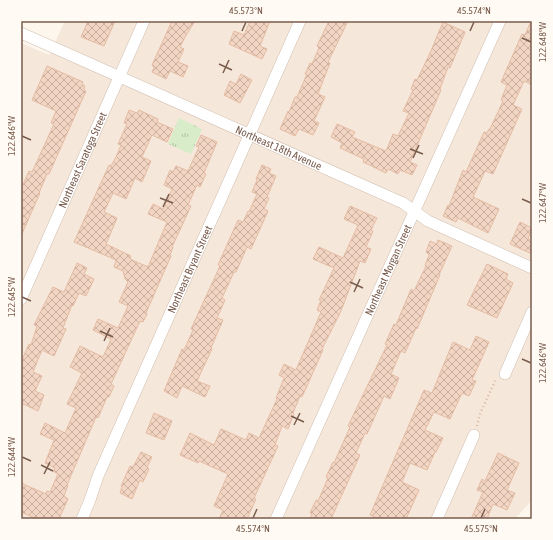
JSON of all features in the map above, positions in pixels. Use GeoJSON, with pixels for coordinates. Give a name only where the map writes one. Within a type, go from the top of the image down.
{"type":"FeatureCollection","features":[{"type":"Feature","properties":{"kind":"street","name":"Northeast Saratoga Street"},"geometry":{"type":"LineString","coordinates":[[21,299],[144,21]]}},
{"type":"Feature","properties":{"kind":"street","name":"Northeast Bryant Street"},"geometry":{"type":"LineString","coordinates":[[82,519],[98,476],[300,21]]}},
{"type":"Feature","properties":{"kind":"street","name":"Northeast Morgan Street"},"geometry":{"type":"LineString","coordinates":[[276,519],[500,21]]}},
{"type":"Feature","properties":{"kind":"street","name":"Northeast 18th Avenue"},"geometry":{"type":"LineString","coordinates":[[21,33],[403,203],[428,221],[532,268]]}},
{"type":"Feature","properties":{"kind":"street"},"geometry":{"type":"LineString","coordinates":[[505,374],[532,312]]}},
{"type":"Feature","properties":{"kind":"street"},"geometry":{"type":"LineString","coordinates":[[437,519],[474,436]]}},
{"type":"Feature","properties":{"kind":"path"},"geometry":{"type":"LineString","coordinates":[[474,436],[480,414],[496,379],[505,374]]}},
{"type":"Feature","properties":{"kind":"shaded area"},"geometry":{"type":"Polygon","coordinates":[[[65,21],[532,21],[532,500],[515,519],[21,519],[21,43],[49,55],[65,21]]]}},
{"type":"Feature","properties":{"kind":"green space"},"geometry":{"type":"Polygon","coordinates":[[[179,118],[202,129],[191,154],[168,144],[179,118]]]}},
{"type":"Feature","properties":{"kind":"building"},"geometry":{"type":"Polygon","coordinates":[[[88,21],[115,21],[104,46],[81,37],[88,21]]]}},
{"type":"Feature","properties":{"kind":"building"},"geometry":{"type":"Polygon","coordinates":[[[172,21],[195,21],[180,47],[184,49],[178,62],[188,66],[183,77],[170,71],[166,79],[152,72],[154,67],[152,65],[172,21]]]}},
{"type":"Feature","properties":{"kind":"building"},"geometry":{"type":"Polygon","coordinates":[[[250,21],[270,21],[260,46],[267,49],[262,59],[229,44],[234,31],[244,35],[250,21]]]}},
{"type":"Feature","properties":{"kind":"building"},"geometry":{"type":"Polygon","coordinates":[[[329,21],[348,21],[328,62],[330,63],[318,94],[325,97],[314,121],[319,123],[313,135],[299,129],[295,136],[280,129],[295,97],[297,97],[310,63],[312,64],[319,48],[317,46],[329,21]]]}},
{"type":"Feature","properties":{"kind":"building"},"geometry":{"type":"Polygon","coordinates":[[[531,21],[532,85],[524,81],[513,105],[522,109],[493,174],[485,171],[473,197],[499,209],[488,233],[458,218],[456,222],[443,216],[448,205],[449,206],[463,170],[466,172],[484,132],[487,133],[490,129],[503,101],[501,100],[507,85],[501,82],[522,34],[525,35],[531,21]]]}},
{"type":"Feature","properties":{"kind":"building"},"geometry":{"type":"Polygon","coordinates":[[[443,22],[465,32],[450,68],[448,67],[440,89],[441,90],[410,162],[417,165],[412,175],[400,170],[398,174],[388,169],[386,173],[363,162],[364,159],[340,148],[342,143],[331,137],[337,124],[355,132],[352,137],[386,151],[393,134],[398,136],[409,113],[403,111],[413,90],[411,89],[430,53],[443,22]]]}},
{"type":"Feature","properties":{"kind":"building"},"geometry":{"type":"Polygon","coordinates":[[[47,66],[83,82],[82,84],[85,86],[84,89],[86,91],[49,174],[47,174],[21,236],[21,189],[29,171],[32,172],[54,124],[51,123],[56,111],[32,100],[47,66]]]}},
{"type":"Feature","properties":{"kind":"building"},"geometry":{"type":"Polygon","coordinates":[[[241,74],[252,80],[240,103],[224,95],[230,81],[236,84],[241,74]]]}},
{"type":"Feature","properties":{"kind":"building"},"geometry":{"type":"Polygon","coordinates":[[[129,110],[137,113],[139,110],[158,119],[157,122],[173,129],[167,142],[152,135],[142,157],[151,161],[142,182],[135,178],[126,199],[113,193],[104,212],[117,218],[106,244],[131,256],[130,259],[148,267],[167,222],[148,214],[153,204],[163,209],[172,189],[164,185],[170,170],[173,172],[176,166],[188,171],[199,147],[196,146],[201,135],[217,142],[204,173],[206,174],[200,187],[197,185],[188,205],[191,206],[172,247],[171,256],[146,313],[147,314],[143,322],[140,321],[111,384],[114,386],[109,397],[107,397],[98,418],[96,417],[67,485],[64,496],[68,499],[59,519],[37,519],[21,512],[21,483],[46,494],[47,491],[50,492],[58,474],[53,471],[55,468],[45,463],[54,440],[40,434],[45,423],[65,433],[76,408],[67,404],[82,373],[70,367],[80,346],[103,357],[111,339],[93,330],[98,319],[118,328],[128,306],[119,302],[128,282],[125,279],[123,271],[114,267],[116,260],[74,242],[109,165],[111,166],[121,145],[118,144],[127,124],[124,123],[129,110]]]}},
{"type":"Feature","properties":{"kind":"building"},"geometry":{"type":"Polygon","coordinates":[[[262,165],[271,169],[269,173],[276,176],[267,197],[269,198],[264,209],[268,211],[251,249],[247,247],[222,298],[225,300],[217,318],[223,320],[211,348],[212,349],[197,381],[210,386],[205,397],[182,386],[177,398],[164,391],[182,349],[184,350],[193,330],[191,329],[220,266],[218,265],[238,220],[243,222],[257,194],[252,192],[262,165]]]}},
{"type":"Feature","properties":{"kind":"building"},"geometry":{"type":"Polygon","coordinates":[[[350,206],[377,218],[371,230],[373,231],[366,247],[371,249],[365,263],[360,261],[341,311],[322,349],[323,350],[302,397],[300,396],[288,429],[282,426],[275,445],[278,446],[254,498],[256,499],[247,519],[219,519],[223,510],[214,506],[228,474],[199,461],[198,463],[180,455],[190,433],[214,445],[221,429],[246,440],[249,433],[259,438],[277,399],[276,398],[284,378],[279,375],[284,364],[296,370],[321,312],[317,310],[321,300],[319,300],[334,268],[313,259],[319,247],[343,258],[358,225],[344,219],[350,206]]]}},
{"type":"Feature","properties":{"kind":"building"},"geometry":{"type":"Polygon","coordinates":[[[520,222],[532,228],[528,239],[532,241],[532,254],[510,244],[520,222]]]}},
{"type":"Feature","properties":{"kind":"building"},"geometry":{"type":"Polygon","coordinates":[[[438,240],[452,246],[417,329],[416,328],[405,353],[401,351],[391,374],[399,378],[390,399],[384,396],[367,434],[365,433],[356,453],[360,455],[331,519],[310,519],[312,514],[310,513],[316,500],[318,501],[328,478],[326,477],[350,427],[348,426],[387,345],[385,344],[394,324],[396,325],[411,289],[414,291],[426,266],[425,265],[429,255],[426,252],[430,241],[437,244],[438,240]]]}},
{"type":"Feature","properties":{"kind":"building"},"geometry":{"type":"Polygon","coordinates":[[[77,263],[87,268],[84,274],[94,279],[86,296],[79,293],[73,306],[72,305],[63,328],[66,329],[54,356],[42,350],[33,372],[42,376],[35,391],[44,395],[38,411],[21,403],[21,362],[29,344],[31,345],[37,326],[34,325],[53,287],[64,292],[77,263]]]}},
{"type":"Feature","properties":{"kind":"building"},"geometry":{"type":"Polygon","coordinates":[[[487,264],[508,274],[506,279],[513,283],[497,318],[467,305],[487,264]]]}},
{"type":"Feature","properties":{"kind":"building"},"geometry":{"type":"Polygon","coordinates":[[[476,336],[489,342],[472,380],[476,381],[469,396],[462,393],[450,419],[434,412],[425,430],[443,438],[427,470],[410,463],[402,482],[419,490],[406,519],[380,519],[370,515],[424,390],[432,393],[453,342],[470,350],[476,336]]]}},
{"type":"Feature","properties":{"kind":"building"},"geometry":{"type":"Polygon","coordinates":[[[154,413],[172,421],[164,440],[146,433],[154,413]]]}},
{"type":"Feature","properties":{"kind":"building"},"geometry":{"type":"Polygon","coordinates":[[[141,452],[152,457],[147,467],[149,469],[143,482],[140,480],[132,499],[120,493],[121,486],[130,466],[133,467],[141,452]]]}},
{"type":"Feature","properties":{"kind":"building"},"geometry":{"type":"Polygon","coordinates":[[[498,453],[519,463],[507,490],[515,493],[507,510],[493,504],[487,519],[471,519],[483,492],[477,490],[482,479],[485,481],[498,453]]]}}]}
